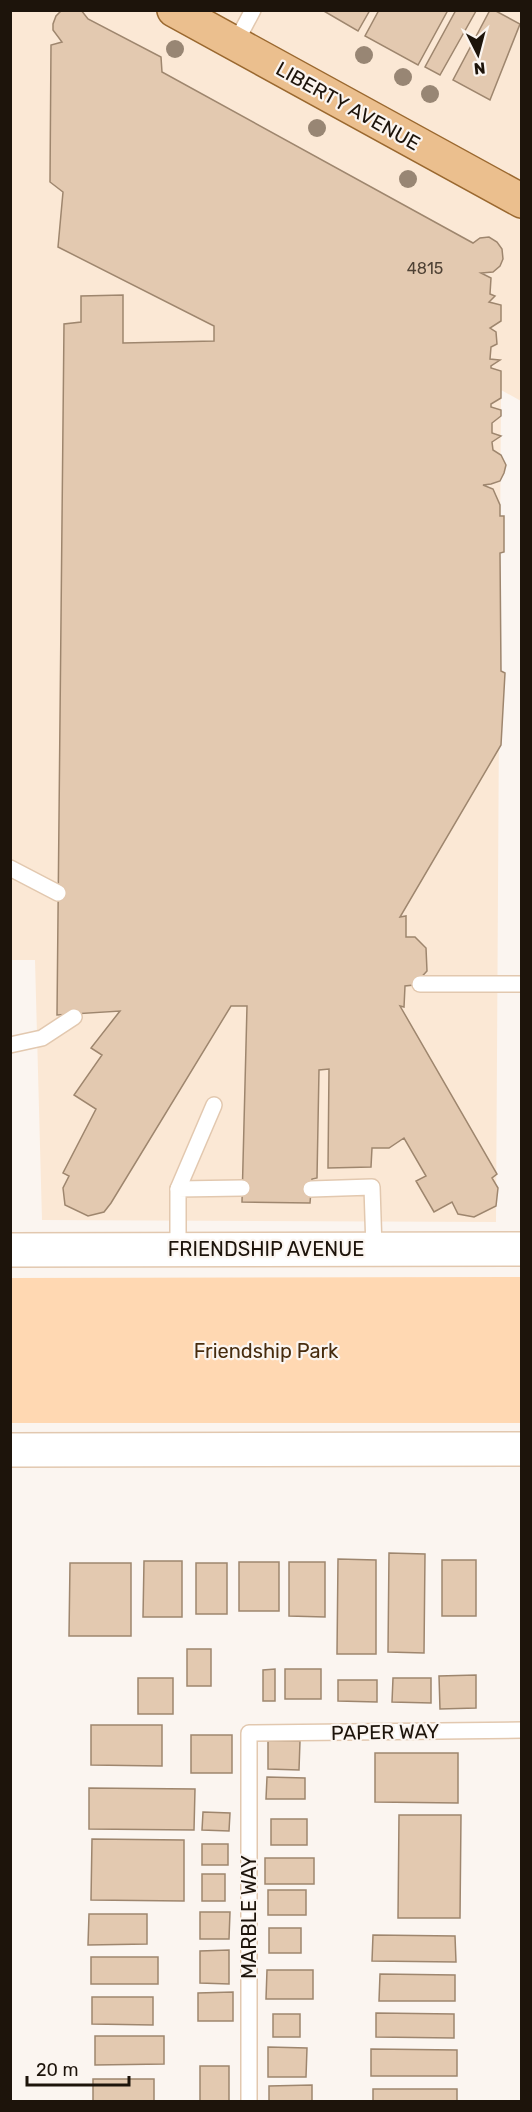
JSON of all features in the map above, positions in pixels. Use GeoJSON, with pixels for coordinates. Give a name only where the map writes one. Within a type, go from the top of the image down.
{"type":"FeatureCollection","features":[{"type":"Feature","properties":{"kind":"main road","name":"LIBERTY AVENUE"},"geometry":{"type":"LineString","coordinates":[[174,10],[522,201]]}},
{"type":"Feature","properties":{"kind":"street","name":"FRIENDSHIP AVENUE"},"geometry":{"type":"LineString","coordinates":[[10,1250],[522,1249]]}},
{"type":"Feature","properties":{"kind":"street"},"geometry":{"type":"LineString","coordinates":[[10,1450],[522,1449]]}},
{"type":"Feature","properties":{"kind":"lane"},"geometry":{"type":"LineString","coordinates":[[235,44],[253,10]]}},
{"type":"Feature","properties":{"kind":"lane"},"geometry":{"type":"LineString","coordinates":[[10,867],[58,893]]}},
{"type":"Feature","properties":{"kind":"lane"},"geometry":{"type":"LineString","coordinates":[[420,984],[522,984]]}},
{"type":"Feature","properties":{"kind":"lane"},"geometry":{"type":"LineString","coordinates":[[10,1046],[42,1038],[74,1017]]}},
{"type":"Feature","properties":{"kind":"lane"},"geometry":{"type":"LineString","coordinates":[[177,1250],[178,1189],[214,1106]]}},
{"type":"Feature","properties":{"kind":"lane"},"geometry":{"type":"LineString","coordinates":[[311,1188],[372,1187],[374,1249]]}},
{"type":"Feature","properties":{"kind":"lane"},"geometry":{"type":"LineString","coordinates":[[178,1189],[242,1188]]}},
{"type":"Feature","properties":{"kind":"lane","name":"PAPER WAY"},"geometry":{"type":"LineString","coordinates":[[249,1733],[522,1730]]}},
{"type":"Feature","properties":{"kind":"lane","name":"MARBLE WAY"},"geometry":{"type":"LineString","coordinates":[[249,1733],[249,2102]]}},
{"type":"Feature","properties":{"kind":"shaded area"},"geometry":{"type":"Polygon","coordinates":[[[10,11],[521,11],[521,401],[501,390],[496,1222],[42,1220],[35,960],[10,960],[10,11]]]}},
{"type":"Feature","properties":{"kind":"green space","name":"Friendship Park"},"geometry":{"type":"Polygon","coordinates":[[[521,1277],[521,1423],[11,1423],[11,1278],[521,1277]]]}},
{"type":"Feature","properties":{"kind":"building"},"geometry":{"type":"Polygon","coordinates":[[[62,10],[81,10],[88,19],[161,57],[162,72],[473,243],[480,238],[489,237],[502,249],[503,259],[500,266],[493,272],[481,273],[491,278],[490,294],[495,296],[489,302],[501,305],[501,321],[490,328],[496,332],[497,344],[491,347],[490,359],[500,360],[491,368],[501,371],[501,398],[491,404],[491,407],[501,410],[501,416],[492,423],[492,433],[501,436],[492,442],[493,450],[501,455],[506,465],[500,481],[483,485],[493,489],[500,505],[500,516],[504,516],[504,552],[500,553],[501,671],[505,673],[501,745],[400,917],[406,916],[406,937],[415,937],[426,948],[427,971],[414,985],[405,986],[404,1007],[400,1006],[497,1174],[492,1178],[498,1188],[496,1206],[474,1217],[458,1214],[452,1202],[434,1212],[416,1181],[426,1176],[404,1138],[389,1148],[372,1148],[371,1167],[328,1168],[329,1069],[319,1070],[317,1178],[312,1179],[310,1203],[242,1202],[247,1006],[231,1006],[104,1212],[88,1216],[65,1205],[63,1188],[69,1176],[63,1173],[96,1109],[74,1095],[102,1055],[91,1048],[120,1011],[57,1015],[64,324],[81,322],[81,296],[123,295],[123,343],[214,341],[214,326],[58,247],[63,192],[50,182],[51,45],[62,42],[53,30],[53,24],[56,16],[62,10]]]}},
{"type":"Feature","properties":{"kind":"building"},"geometry":{"type":"Polygon","coordinates":[[[322,10],[370,10],[358,31],[322,10]]]}},
{"type":"Feature","properties":{"kind":"building"},"geometry":{"type":"Polygon","coordinates":[[[379,10],[448,10],[418,65],[365,36],[379,10]]]}},
{"type":"Feature","properties":{"kind":"building"},"geometry":{"type":"Polygon","coordinates":[[[456,10],[476,11],[440,75],[425,67],[456,10]]]}},
{"type":"Feature","properties":{"kind":"building"},"geometry":{"type":"Polygon","coordinates":[[[490,10],[520,24],[490,100],[453,80],[490,10]]]}},
{"type":"Feature","properties":{"kind":"building"},"geometry":{"type":"Polygon","coordinates":[[[389,1553],[425,1554],[424,1653],[388,1652],[389,1553]]]}},
{"type":"Feature","properties":{"kind":"building"},"geometry":{"type":"Polygon","coordinates":[[[338,1559],[376,1560],[376,1654],[337,1654],[338,1559]]]}},
{"type":"Feature","properties":{"kind":"building"},"geometry":{"type":"Polygon","coordinates":[[[442,1560],[476,1560],[476,1616],[442,1616],[442,1560]]]}},
{"type":"Feature","properties":{"kind":"building"},"geometry":{"type":"Polygon","coordinates":[[[144,1561],[182,1561],[182,1617],[143,1617],[144,1561]]]}},
{"type":"Feature","properties":{"kind":"building"},"geometry":{"type":"Polygon","coordinates":[[[239,1562],[279,1562],[279,1611],[239,1611],[239,1562]]]}},
{"type":"Feature","properties":{"kind":"building"},"geometry":{"type":"Polygon","coordinates":[[[289,1562],[325,1562],[325,1617],[289,1616],[289,1562]]]}},
{"type":"Feature","properties":{"kind":"building"},"geometry":{"type":"Polygon","coordinates":[[[70,1563],[131,1563],[131,1636],[69,1636],[70,1563]]]}},
{"type":"Feature","properties":{"kind":"building"},"geometry":{"type":"Polygon","coordinates":[[[196,1563],[227,1563],[227,1614],[196,1614],[196,1563]]]}},
{"type":"Feature","properties":{"kind":"building"},"geometry":{"type":"Polygon","coordinates":[[[187,1649],[211,1649],[211,1686],[187,1686],[187,1649]]]}},
{"type":"Feature","properties":{"kind":"building"},"geometry":{"type":"Polygon","coordinates":[[[275,1669],[275,1701],[263,1701],[263,1670],[275,1669]]]}},
{"type":"Feature","properties":{"kind":"building"},"geometry":{"type":"Polygon","coordinates":[[[285,1669],[321,1669],[321,1699],[285,1699],[285,1669]]]}},
{"type":"Feature","properties":{"kind":"building"},"geometry":{"type":"Polygon","coordinates":[[[476,1675],[476,1708],[440,1709],[439,1676],[476,1675]]]}},
{"type":"Feature","properties":{"kind":"building"},"geometry":{"type":"Polygon","coordinates":[[[138,1678],[173,1678],[173,1714],[138,1714],[138,1678]]]}},
{"type":"Feature","properties":{"kind":"building"},"geometry":{"type":"Polygon","coordinates":[[[393,1678],[431,1678],[431,1703],[392,1702],[393,1678]]]}},
{"type":"Feature","properties":{"kind":"building"},"geometry":{"type":"Polygon","coordinates":[[[338,1680],[377,1680],[377,1702],[338,1701],[338,1680]]]}},
{"type":"Feature","properties":{"kind":"building"},"geometry":{"type":"Polygon","coordinates":[[[91,1725],[162,1725],[162,1766],[91,1765],[91,1725]]]}},
{"type":"Feature","properties":{"kind":"building"},"geometry":{"type":"Polygon","coordinates":[[[191,1735],[232,1735],[232,1773],[191,1773],[191,1735]]]}},
{"type":"Feature","properties":{"kind":"building"},"geometry":{"type":"Polygon","coordinates":[[[268,1741],[300,1741],[299,1770],[268,1769],[268,1741]]]}},
{"type":"Feature","properties":{"kind":"building"},"geometry":{"type":"Polygon","coordinates":[[[375,1753],[458,1753],[458,1803],[375,1802],[375,1753]]]}},
{"type":"Feature","properties":{"kind":"building"},"geometry":{"type":"Polygon","coordinates":[[[267,1777],[305,1778],[305,1799],[266,1799],[267,1777]]]}},
{"type":"Feature","properties":{"kind":"building"},"geometry":{"type":"Polygon","coordinates":[[[89,1788],[195,1789],[194,1830],[89,1829],[89,1788]]]}},
{"type":"Feature","properties":{"kind":"building"},"geometry":{"type":"Polygon","coordinates":[[[203,1812],[230,1813],[229,1831],[202,1830],[203,1812]]]}},
{"type":"Feature","properties":{"kind":"building"},"geometry":{"type":"Polygon","coordinates":[[[399,1815],[461,1815],[460,1918],[398,1918],[399,1815]]]}},
{"type":"Feature","properties":{"kind":"building"},"geometry":{"type":"Polygon","coordinates":[[[271,1819],[307,1819],[307,1845],[271,1845],[271,1819]]]}},
{"type":"Feature","properties":{"kind":"building"},"geometry":{"type":"Polygon","coordinates":[[[92,1839],[184,1840],[184,1901],[91,1900],[92,1839]]]}},
{"type":"Feature","properties":{"kind":"building"},"geometry":{"type":"Polygon","coordinates":[[[202,1844],[228,1844],[228,1865],[202,1865],[202,1844]]]}},
{"type":"Feature","properties":{"kind":"building"},"geometry":{"type":"Polygon","coordinates":[[[265,1858],[314,1858],[314,1884],[265,1884],[265,1858]]]}},
{"type":"Feature","properties":{"kind":"building"},"geometry":{"type":"Polygon","coordinates":[[[202,1874],[225,1874],[225,1901],[202,1901],[202,1874]]]}},
{"type":"Feature","properties":{"kind":"building"},"geometry":{"type":"Polygon","coordinates":[[[268,1890],[306,1890],[306,1915],[268,1915],[268,1890]]]}},
{"type":"Feature","properties":{"kind":"building"},"geometry":{"type":"Polygon","coordinates":[[[200,1912],[230,1912],[229,1939],[200,1939],[200,1912]]]}},
{"type":"Feature","properties":{"kind":"building"},"geometry":{"type":"Polygon","coordinates":[[[89,1914],[147,1914],[147,1944],[88,1945],[89,1914]]]}},
{"type":"Feature","properties":{"kind":"building"},"geometry":{"type":"Polygon","coordinates":[[[269,1928],[301,1928],[301,1953],[269,1953],[269,1928]]]}},
{"type":"Feature","properties":{"kind":"building"},"geometry":{"type":"Polygon","coordinates":[[[373,1935],[455,1936],[456,1962],[372,1961],[373,1935]]]}},
{"type":"Feature","properties":{"kind":"building"},"geometry":{"type":"Polygon","coordinates":[[[229,1950],[229,1984],[200,1983],[200,1951],[229,1950]]]}},
{"type":"Feature","properties":{"kind":"building"},"geometry":{"type":"Polygon","coordinates":[[[91,1957],[158,1957],[158,1984],[91,1984],[91,1957]]]}},
{"type":"Feature","properties":{"kind":"building"},"geometry":{"type":"Polygon","coordinates":[[[267,1970],[313,1970],[313,1999],[266,1999],[267,1970]]]}},
{"type":"Feature","properties":{"kind":"building"},"geometry":{"type":"Polygon","coordinates":[[[380,1974],[455,1975],[455,2001],[379,2001],[380,1974]]]}},
{"type":"Feature","properties":{"kind":"building"},"geometry":{"type":"Polygon","coordinates":[[[233,1992],[233,2021],[198,2021],[198,1993],[233,1992]]]}},
{"type":"Feature","properties":{"kind":"building"},"geometry":{"type":"Polygon","coordinates":[[[92,1997],[153,1997],[153,2025],[92,2024],[92,1997]]]}},
{"type":"Feature","properties":{"kind":"building"},"geometry":{"type":"Polygon","coordinates":[[[376,2013],[454,2014],[454,2038],[376,2037],[376,2013]]]}},
{"type":"Feature","properties":{"kind":"building"},"geometry":{"type":"Polygon","coordinates":[[[273,2014],[300,2014],[300,2037],[273,2037],[273,2014]]]}},
{"type":"Feature","properties":{"kind":"building"},"geometry":{"type":"Polygon","coordinates":[[[95,2036],[164,2036],[164,2064],[95,2065],[95,2036]]]}},
{"type":"Feature","properties":{"kind":"building"},"geometry":{"type":"Polygon","coordinates":[[[268,2047],[307,2048],[306,2077],[268,2077],[268,2047]]]}},
{"type":"Feature","properties":{"kind":"building"},"geometry":{"type":"Polygon","coordinates":[[[371,2049],[457,2050],[457,2076],[371,2076],[371,2049]]]}},
{"type":"Feature","properties":{"kind":"building"},"geometry":{"type":"Polygon","coordinates":[[[200,2066],[229,2066],[229,2102],[200,2102],[200,2066]]]}},
{"type":"Feature","properties":{"kind":"building"},"geometry":{"type":"Polygon","coordinates":[[[93,2079],[154,2079],[154,2102],[93,2102],[93,2079]]]}},
{"type":"Feature","properties":{"kind":"building"},"geometry":{"type":"Polygon","coordinates":[[[312,2085],[312,2102],[269,2102],[269,2086],[312,2085]]]}},
{"type":"Feature","properties":{"kind":"building"},"geometry":{"type":"Polygon","coordinates":[[[373,2089],[457,2089],[457,2102],[373,2102],[373,2089]]]}}]}
